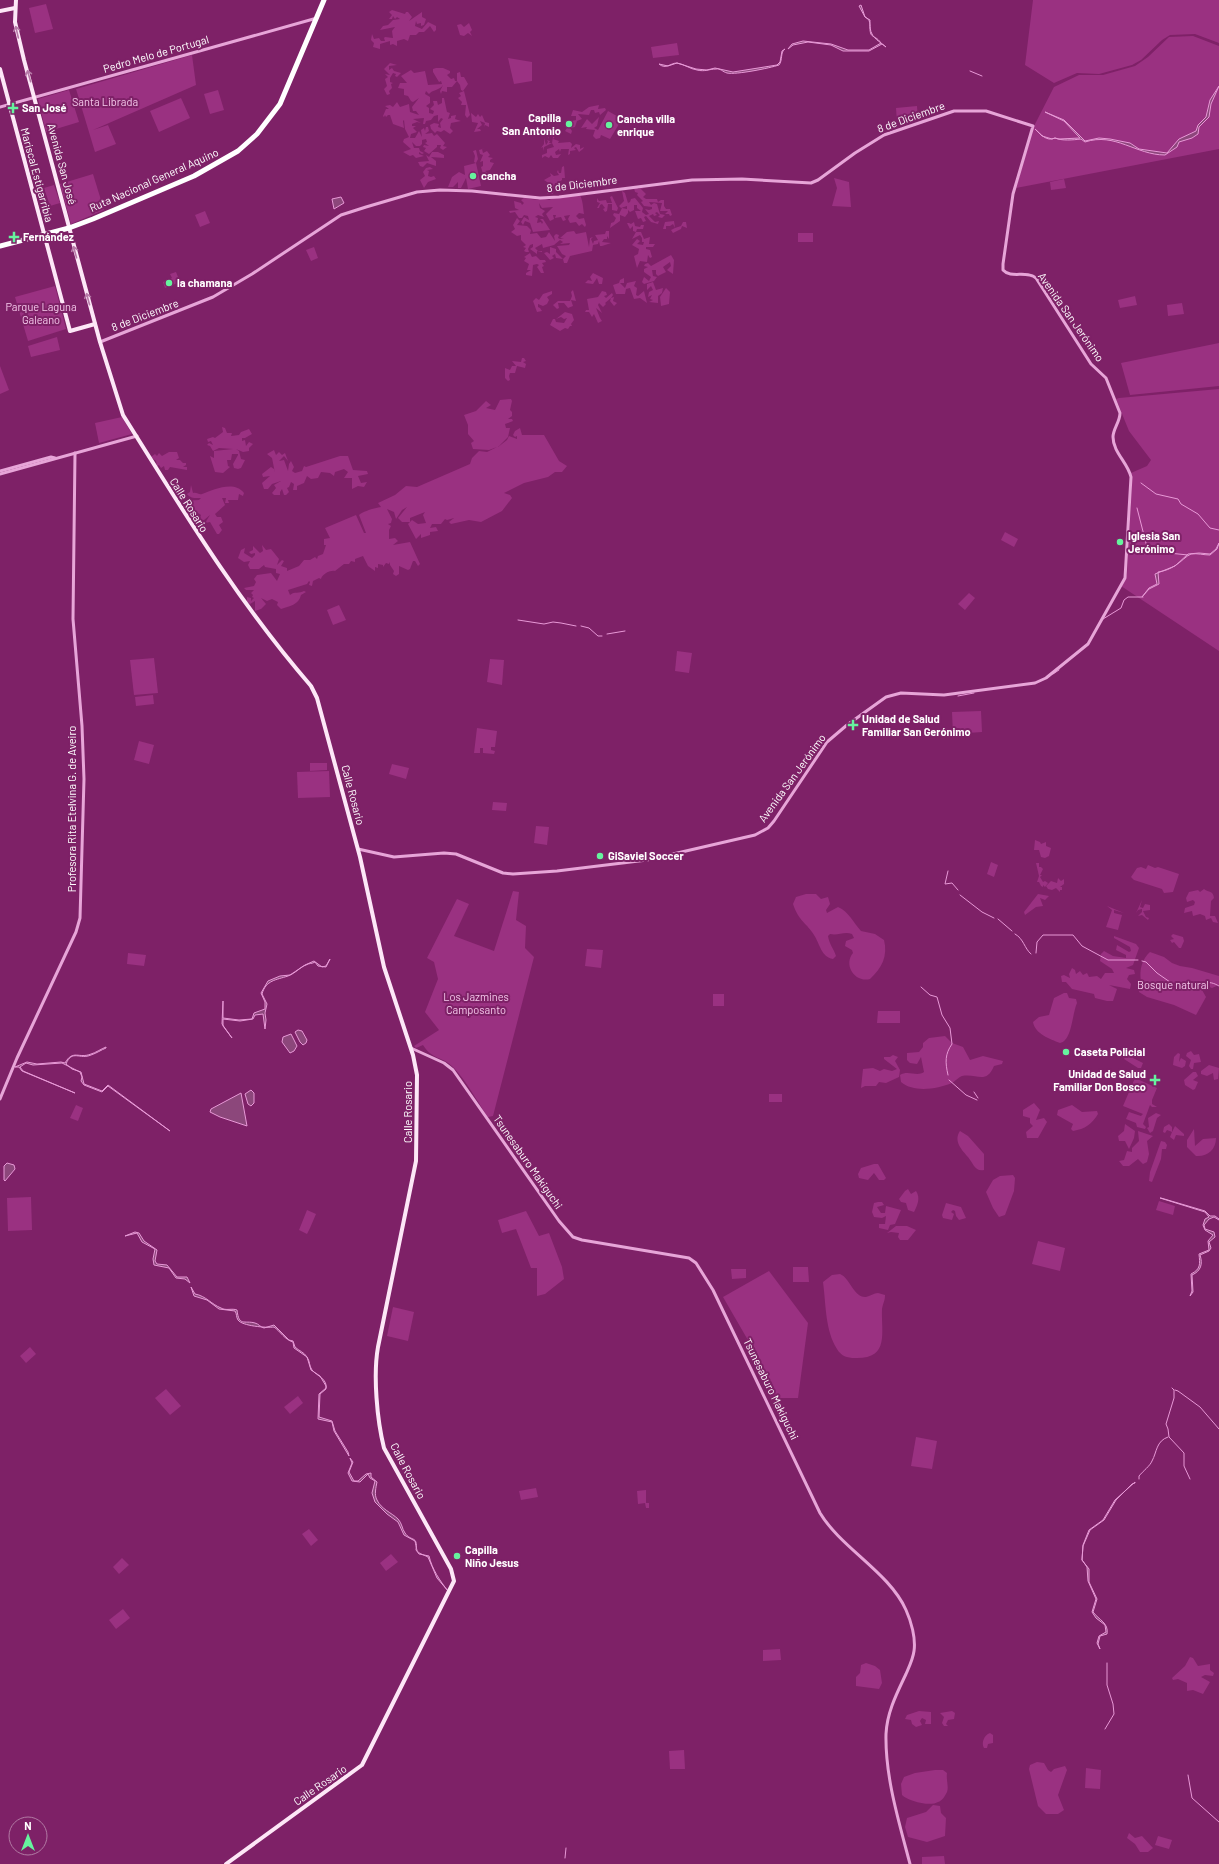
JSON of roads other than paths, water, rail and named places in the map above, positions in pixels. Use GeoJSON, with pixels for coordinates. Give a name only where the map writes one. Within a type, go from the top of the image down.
{"type":"FeatureCollection","features":[{"type":"Feature","properties":{"kind":"highway","name":"Ruta Nacional General Aquino"},"geometry":{"type":"LineString","coordinates":[[0,246],[69,228],[194,176],[223,161],[244,147],[264,127],[280,104],[324,0]]}},
{"type":"Feature","properties":{"kind":"main road","name":"Avenida San José"},"geometry":{"type":"LineString","coordinates":[[16,0],[16,25],[95,324]]}},
{"type":"Feature","properties":{"kind":"main road"},"geometry":{"type":"LineString","coordinates":[[0,11],[15,8]]}},
{"type":"Feature","properties":{"kind":"main road","name":"Mariscal Estigarribia"},"geometry":{"type":"LineString","coordinates":[[0,69],[70,331],[95,324]]}},
{"type":"Feature","properties":{"kind":"main road","name":"Calle Rosario"},"geometry":{"type":"LineString","coordinates":[[95,324],[120,407],[137,436],[188,520],[227,579],[271,639],[314,692],[319,702],[358,849],[384,967],[411,1048],[417,1080],[416,1161],[378,1347],[376,1362],[376,1385],[384,1448],[451,1569],[454,1581],[362,1765],[226,1864]]}},
{"type":"Feature","properties":{"kind":"street","name":"Pedro Melo de Portugal"},"geometry":{"type":"LineString","coordinates":[[0,107],[317,18]]}},
{"type":"Feature","properties":{"kind":"street","name":"8 de Diciembre"},"geometry":{"type":"LineString","coordinates":[[100,342],[213,297],[252,274],[341,216],[405,195],[433,191],[458,191],[548,197],[682,181],[715,179],[811,183],[818,180],[884,135],[950,112],[986,111],[1033,126]]}},
{"type":"Feature","properties":{"kind":"street","name":"Avenida San Jerónimo"},"geometry":{"type":"LineString","coordinates":[[358,849],[394,857],[444,853],[456,854],[504,873],[513,874],[626,863],[746,838],[760,833],[770,826],[797,790],[827,742],[857,717],[886,697],[901,693],[944,696],[1035,683],[1046,678],[1088,644],[1126,574],[1131,477],[1127,466],[1114,443],[1113,435],[1120,413],[1106,378],[1091,364],[1036,278],[1030,274],[1009,274],[1003,270],[1012,201],[1033,126]]}},
{"type":"Feature","properties":{"kind":"street"},"geometry":{"type":"LineString","coordinates":[[0,472],[137,436]]}},
{"type":"Feature","properties":{"kind":"street","name":"Profesora Rita Etelvina G. de Aveiro"},"geometry":{"type":"LineString","coordinates":[[0,1099],[13,1066],[66,953],[80,918],[84,764],[80,690],[73,619],[75,453]]}},
{"type":"Feature","properties":{"kind":"street","name":"Tsunesaburo Makiguchi"},"geometry":{"type":"LineString","coordinates":[[411,1048],[444,1063],[453,1070],[559,1221],[573,1237],[582,1240],[689,1258],[696,1263],[713,1290],[820,1513],[830,1527],[885,1582],[902,1603],[908,1616],[914,1641],[914,1653],[891,1706],[886,1738],[890,1777],[910,1864]]}},
{"type":"Feature","properties":{"kind":"waterway"},"geometry":{"type":"LineString","coordinates":[[970,71],[982,76]]}},
{"type":"Feature","properties":{"kind":"waterway"},"geometry":{"type":"LineString","coordinates":[[1141,483],[1156,494],[1178,499],[1181,504],[1198,514],[1210,528],[1219,530]]}},
{"type":"Feature","properties":{"kind":"waterway"},"geometry":{"type":"LineString","coordinates":[[1137,508],[1147,547],[1159,552],[1188,555]]}},
{"type":"Feature","properties":{"kind":"waterway"},"geometry":{"type":"LineString","coordinates":[[1103,619],[1121,608],[1124,600],[1128,597],[1143,597]]}},
{"type":"Feature","properties":{"kind":"waterway"},"geometry":{"type":"LineString","coordinates":[[518,620],[544,624],[553,622],[576,626]]}},
{"type":"Feature","properties":{"kind":"waterway"},"geometry":{"type":"LineString","coordinates":[[581,626],[589,628],[598,636],[602,636]]}},
{"type":"Feature","properties":{"kind":"waterway"},"geometry":{"type":"LineString","coordinates":[[607,634],[625,631]]}},
{"type":"Feature","properties":{"kind":"waterway"},"geometry":{"type":"LineString","coordinates":[[1053,674],[1059,670]]}},
{"type":"Feature","properties":{"kind":"waterway"},"geometry":{"type":"LineString","coordinates":[[958,696],[974,693]]}},
{"type":"Feature","properties":{"kind":"waterway"},"geometry":{"type":"LineString","coordinates":[[948,871],[945,884],[952,883],[958,890]]}},
{"type":"Feature","properties":{"kind":"waterway"},"geometry":{"type":"LineString","coordinates":[[960,895],[982,912],[994,918]]}},
{"type":"Feature","properties":{"kind":"waterway"},"geometry":{"type":"LineString","coordinates":[[998,919],[1012,931]]}},
{"type":"Feature","properties":{"kind":"waterway"},"geometry":{"type":"LineString","coordinates":[[1015,934],[1020,938],[1031,954]]}},
{"type":"Feature","properties":{"kind":"waterway"},"geometry":{"type":"LineString","coordinates":[[1036,953],[1037,942],[1043,935],[1073,935],[1082,946],[1108,960],[1138,960]]}},
{"type":"Feature","properties":{"kind":"waterway"},"geometry":{"type":"LineString","coordinates":[[1142,961],[1146,962],[1157,973],[1180,989],[1194,990],[1206,983],[1219,986]]}},
{"type":"Feature","properties":{"kind":"waterway"},"geometry":{"type":"LineString","coordinates":[[921,987],[930,995],[937,997],[942,1015],[950,1028],[952,1044],[946,1058],[948,1075]]}},
{"type":"Feature","properties":{"kind":"waterway"},"geometry":{"type":"LineString","coordinates":[[949,1080],[966,1095],[977,1100]]}},
{"type":"Feature","properties":{"kind":"waterway"},"geometry":{"type":"LineString","coordinates":[[974,1092],[978,1098]]}},
{"type":"Feature","properties":{"kind":"waterway"},"geometry":{"type":"LineString","coordinates":[[1172,1388],[1174,1390],[1174,1398],[1166,1424],[1169,1437],[1184,1453],[1184,1466],[1190,1479]]}},
{"type":"Feature","properties":{"kind":"waterway"},"geometry":{"type":"LineString","coordinates":[[1175,1390],[1200,1407],[1219,1429]]}},
{"type":"Feature","properties":{"kind":"waterway"},"geometry":{"type":"LineString","coordinates":[[1139,1479],[1139,1476],[1154,1458],[1157,1447],[1161,1441],[1168,1437]]}},
{"type":"Feature","properties":{"kind":"waterway"},"geometry":{"type":"LineString","coordinates":[[1105,1729],[1114,1714],[1113,1704],[1107,1685],[1107,1663]]}},
{"type":"Feature","properties":{"kind":"waterway"},"geometry":{"type":"LineString","coordinates":[[1188,1775],[1192,1798],[1219,1822]]}},
{"type":"Feature","properties":{"kind":"waterway"},"geometry":{"type":"LineString","coordinates":[[565,1858],[566,1848]]}},
{"type":"Feature","properties":{"kind":"place","name":"San José"},"geometry":{"type":"Point","coordinates":[13,108]}},
{"type":"Feature","properties":{"kind":"place","name":"Capilla San Antonio"},"geometry":{"type":"Point","coordinates":[569,124]}},
{"type":"Feature","properties":{"kind":"place","name":"Cancha villa enrique"},"geometry":{"type":"Point","coordinates":[609,125]}},
{"type":"Feature","properties":{"kind":"place","name":"cancha"},"geometry":{"type":"Point","coordinates":[473,176]}},
{"type":"Feature","properties":{"kind":"place","name":"Fernández"},"geometry":{"type":"Point","coordinates":[14,237]}},
{"type":"Feature","properties":{"kind":"place","name":"la chamana"},"geometry":{"type":"Point","coordinates":[169,283]}},
{"type":"Feature","properties":{"kind":"place","name":"Iglesia San Jerónimo"},"geometry":{"type":"Point","coordinates":[1120,542]}},
{"type":"Feature","properties":{"kind":"place","name":"Unidad de Salud Familiar San Gerónimo"},"geometry":{"type":"Point","coordinates":[853,725]}},
{"type":"Feature","properties":{"kind":"place","name":"GiSaviel Soccer"},"geometry":{"type":"Point","coordinates":[600,856]}},
{"type":"Feature","properties":{"kind":"place","name":"Caseta Policial"},"geometry":{"type":"Point","coordinates":[1066,1052]}},
{"type":"Feature","properties":{"kind":"place","name":"Unidad de Salud Familiar Don Bosco"},"geometry":{"type":"Point","coordinates":[1155,1080]}},
{"type":"Feature","properties":{"kind":"place","name":"Capilla Niño Jesus"},"geometry":{"type":"Point","coordinates":[457,1556]}},
{"type":"Feature","properties":{"kind":"park label","name":"Santa Librada"},"geometry":{"type":"Point","coordinates":[105,102]}},
{"type":"Feature","properties":{"kind":"park label","name":"Parque Laguna Galeano"},"geometry":{"type":"Point","coordinates":[41,313]}},
{"type":"Feature","properties":{"kind":"park label","name":"Bosque natural"},"geometry":{"type":"Point","coordinates":[1173,985]}},
{"type":"Feature","properties":{"kind":"park label","name":"Los Jazmines Camposanto"},"geometry":{"type":"Point","coordinates":[476,1003]}}]}
